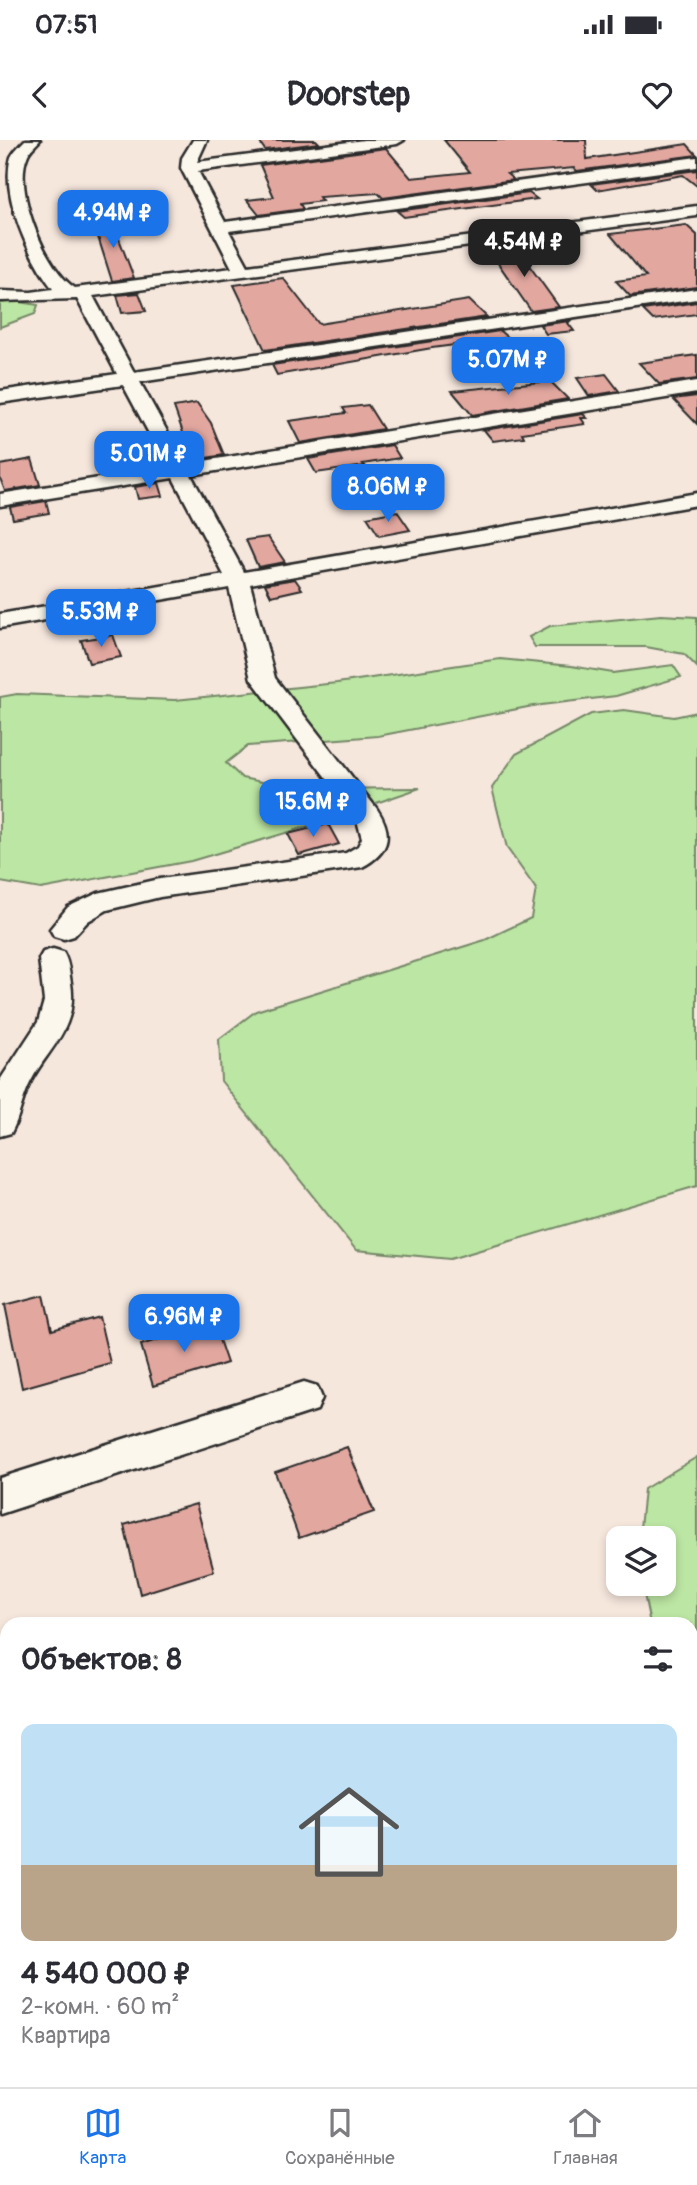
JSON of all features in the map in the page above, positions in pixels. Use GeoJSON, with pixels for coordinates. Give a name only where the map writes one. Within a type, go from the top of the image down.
{"type":"FeatureCollection","features":[{"type":"Feature","properties":{"kind":"street"},"geometry":{"type":"LineString","coordinates":[[33,140],[18,158],[17,218],[47,268],[74,293],[130,378],[238,580],[263,679],[368,815],[377,834],[368,853],[352,861],[160,888],[98,902],[78,914],[64,929]]}},
{"type":"Feature","properties":{"kind":"street"},"geometry":{"type":"LineString","coordinates":[[200,140],[189,158],[189,168],[243,272]]}},
{"type":"Feature","properties":{"kind":"street"},"geometry":{"type":"LineString","coordinates":[[189,168],[397,140]]}},
{"type":"Feature","properties":{"kind":"street"},"geometry":{"type":"LineString","coordinates":[[222,227],[697,162]]}},
{"type":"Feature","properties":{"kind":"street"},"geometry":{"type":"LineString","coordinates":[[0,296],[30,297],[74,293],[697,211]]}},
{"type":"Feature","properties":{"kind":"street"},"geometry":{"type":"LineString","coordinates":[[0,397],[697,294]]}},
{"type":"Feature","properties":{"kind":"street"},"geometry":{"type":"LineString","coordinates":[[0,500],[697,387]]}},
{"type":"Feature","properties":{"kind":"street"},"geometry":{"type":"LineString","coordinates":[[0,621],[697,499]]}},
{"type":"Feature","properties":{"kind":"street"},"geometry":{"type":"LineString","coordinates":[[0,1124],[16,1078],[44,1041],[53,1022],[59,1001],[53,959]]}},
{"type":"Feature","properties":{"kind":"street"},"geometry":{"type":"LineString","coordinates":[[0,1496],[304,1398]]}},
{"type":"Feature","properties":{"kind":"green space"},"geometry":{"type":"Polygon","coordinates":[[[14,301],[38,305],[35,314],[0,327],[0,303],[14,301]]]}},
{"type":"Feature","properties":{"kind":"green space"},"geometry":{"type":"Polygon","coordinates":[[[661,615],[697,617],[697,667],[684,654],[646,647],[535,647],[529,637],[550,626],[661,615]]]}},
{"type":"Feature","properties":{"kind":"green space"},"geometry":{"type":"Polygon","coordinates":[[[500,659],[613,673],[673,665],[681,677],[616,696],[533,706],[378,736],[248,746],[226,763],[242,778],[296,789],[420,788],[309,826],[191,861],[41,889],[0,882],[0,697],[17,694],[175,700],[337,683],[500,659]]]}},
{"type":"Feature","properties":{"kind":"green space"},"geometry":{"type":"Polygon","coordinates":[[[624,710],[674,717],[697,712],[697,1186],[450,1259],[356,1250],[221,1081],[219,1039],[256,1011],[485,940],[531,918],[536,889],[507,848],[492,788],[516,754],[591,714],[624,710]]]}},
{"type":"Feature","properties":{"kind":"green space"},"geometry":{"type":"Polygon","coordinates":[[[697,1457],[697,1617],[649,1617],[644,1596],[676,1596],[676,1526],[640,1526],[644,1489],[697,1457]]]}},
{"type":"Feature","properties":{"kind":"building"},"geometry":{"type":"Polygon","coordinates":[[[258,140],[316,140],[319,143],[265,150],[258,140]]]}},
{"type":"Feature","properties":{"kind":"building"},"geometry":{"type":"Polygon","coordinates":[[[444,140],[586,140],[587,159],[687,144],[697,155],[577,171],[574,168],[507,174],[514,180],[383,198],[378,193],[319,197],[322,201],[300,204],[303,209],[259,215],[247,200],[274,197],[260,165],[386,148],[411,178],[470,172],[444,140]]]}},
{"type":"Feature","properties":{"kind":"building"},"geometry":{"type":"Polygon","coordinates":[[[697,170],[697,186],[683,175],[597,190],[591,184],[697,170]]]}},
{"type":"Feature","properties":{"kind":"building"},"geometry":{"type":"Polygon","coordinates":[[[529,193],[537,199],[404,217],[397,211],[529,193]]]}},
{"type":"Feature","properties":{"kind":"building"},"geometry":{"type":"Polygon","coordinates":[[[110,215],[134,278],[112,281],[93,221],[110,215]]]}},
{"type":"Feature","properties":{"kind":"building"},"geometry":{"type":"Polygon","coordinates":[[[686,225],[697,235],[697,287],[630,296],[616,281],[646,277],[610,234],[686,225]]]}},
{"type":"Feature","properties":{"kind":"building"},"geometry":{"type":"Polygon","coordinates":[[[516,247],[559,307],[531,311],[489,250],[516,247]]]}},
{"type":"Feature","properties":{"kind":"building"},"geometry":{"type":"Polygon","coordinates":[[[283,278],[319,324],[469,300],[487,317],[265,350],[234,285],[283,278]]]}},
{"type":"Feature","properties":{"kind":"building"},"geometry":{"type":"Polygon","coordinates":[[[139,293],[146,311],[122,313],[117,295],[139,293]]]}},
{"type":"Feature","properties":{"kind":"building"},"geometry":{"type":"Polygon","coordinates":[[[697,302],[697,314],[653,320],[643,310],[697,302]]]}},
{"type":"Feature","properties":{"kind":"building"},"geometry":{"type":"Polygon","coordinates":[[[570,321],[568,323],[574,331],[546,334],[540,325],[570,321]]]}},
{"type":"Feature","properties":{"kind":"building"},"geometry":{"type":"Polygon","coordinates":[[[500,331],[508,338],[432,348],[277,375],[272,365],[500,331]]]}},
{"type":"Feature","properties":{"kind":"building"},"geometry":{"type":"Polygon","coordinates":[[[697,355],[697,379],[659,384],[639,363],[697,355]]]}},
{"type":"Feature","properties":{"kind":"building"},"geometry":{"type":"Polygon","coordinates":[[[606,374],[619,391],[589,396],[577,378],[606,374]]]}},
{"type":"Feature","properties":{"kind":"building"},"geometry":{"type":"Polygon","coordinates":[[[550,381],[568,399],[472,415],[452,391],[550,381]]]}},
{"type":"Feature","properties":{"kind":"building"},"geometry":{"type":"Polygon","coordinates":[[[697,396],[697,424],[673,399],[697,396]]]}},
{"type":"Feature","properties":{"kind":"building"},"geometry":{"type":"Polygon","coordinates":[[[197,403],[211,423],[224,455],[206,458],[198,443],[187,444],[174,407],[197,403]]]}},
{"type":"Feature","properties":{"kind":"building"},"geometry":{"type":"Polygon","coordinates":[[[368,405],[383,429],[300,443],[289,421],[346,413],[343,408],[368,405]]]}},
{"type":"Feature","properties":{"kind":"building"},"geometry":{"type":"Polygon","coordinates":[[[583,414],[587,418],[581,418],[585,424],[522,433],[524,437],[493,441],[484,430],[583,414]]]}},
{"type":"Feature","properties":{"kind":"building"},"geometry":{"type":"Polygon","coordinates":[[[142,442],[153,467],[130,470],[122,445],[142,442]]]}},
{"type":"Feature","properties":{"kind":"building"},"geometry":{"type":"Polygon","coordinates":[[[392,445],[400,458],[363,464],[365,466],[316,473],[308,459],[392,445]]]}},
{"type":"Feature","properties":{"kind":"building"},"geometry":{"type":"Polygon","coordinates":[[[32,459],[40,485],[5,491],[0,478],[0,465],[32,459]]]}},
{"type":"Feature","properties":{"kind":"building"},"geometry":{"type":"Polygon","coordinates":[[[159,483],[163,496],[138,499],[135,487],[159,483]]]}},
{"type":"Feature","properties":{"kind":"building"},"geometry":{"type":"Polygon","coordinates":[[[46,501],[49,513],[13,519],[10,507],[46,501]]]}},
{"type":"Feature","properties":{"kind":"building"},"geometry":{"type":"Polygon","coordinates":[[[397,511],[410,530],[379,536],[367,517],[397,511]]]}},
{"type":"Feature","properties":{"kind":"building"},"geometry":{"type":"Polygon","coordinates":[[[268,537],[285,562],[258,567],[246,540],[268,537]]]}},
{"type":"Feature","properties":{"kind":"building"},"geometry":{"type":"Polygon","coordinates":[[[295,579],[302,589],[271,596],[265,584],[295,579]]]}},
{"type":"Feature","properties":{"kind":"building"},"geometry":{"type":"Polygon","coordinates":[[[113,635],[121,657],[89,663],[81,640],[113,635]]]}},
{"type":"Feature","properties":{"kind":"building"},"geometry":{"type":"Polygon","coordinates":[[[328,824],[339,844],[299,855],[288,834],[328,824]]]}},
{"type":"Feature","properties":{"kind":"building"},"geometry":{"type":"Polygon","coordinates":[[[44,1295],[52,1330],[99,1317],[110,1363],[22,1388],[5,1305],[44,1295]]]}},
{"type":"Feature","properties":{"kind":"building"},"geometry":{"type":"Polygon","coordinates":[[[213,1322],[227,1363],[153,1386],[141,1345],[213,1322]]]}},
{"type":"Feature","properties":{"kind":"building"},"geometry":{"type":"Polygon","coordinates":[[[347,1447],[374,1512],[299,1538],[275,1472],[347,1447]]]}},
{"type":"Feature","properties":{"kind":"building"},"geometry":{"type":"Polygon","coordinates":[[[196,1504],[214,1571],[140,1594],[124,1525],[196,1504]]]}}]}
